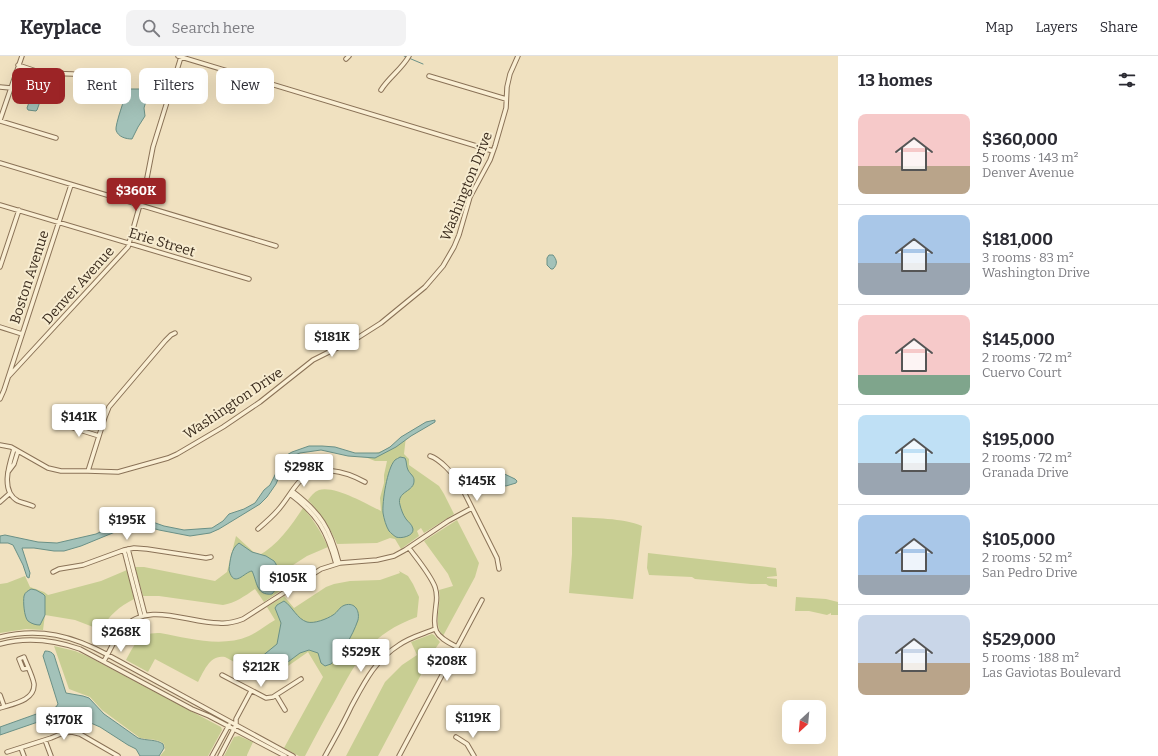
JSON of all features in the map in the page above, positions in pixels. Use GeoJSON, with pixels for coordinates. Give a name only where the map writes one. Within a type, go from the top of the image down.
{"type":"FeatureCollection","features":[{"type":"Feature","properties":{"kind":"street"},"geometry":{"type":"LineString","coordinates":[[22,56],[0,120],[56,138]]}},
{"type":"Feature","properties":{"kind":"street"},"geometry":{"type":"LineString","coordinates":[[179,56],[493,151]]}},
{"type":"Feature","properties":{"kind":"street","name":"Denver Avenue"},"geometry":{"type":"LineString","coordinates":[[9,376],[126,249],[146,183],[153,147],[179,56]]}},
{"type":"Feature","properties":{"kind":"street"},"geometry":{"type":"LineString","coordinates":[[381,90],[409,56]]}},
{"type":"Feature","properties":{"kind":"street","name":"Washington Drive"},"geometry":{"type":"LineString","coordinates":[[0,445],[16,450],[52,470],[61,471],[118,472],[163,460],[177,454],[223,427],[260,402],[313,360],[368,332],[381,323],[410,301],[429,283],[443,266],[451,252],[459,235],[470,197],[493,151],[504,114],[510,74],[518,56]]}},
{"type":"Feature","properties":{"kind":"street"},"geometry":{"type":"LineString","coordinates":[[18,65],[42,73],[73,74]]}},
{"type":"Feature","properties":{"kind":"street"},"geometry":{"type":"LineString","coordinates":[[429,76],[506,99]]}},
{"type":"Feature","properties":{"kind":"street"},"geometry":{"type":"LineString","coordinates":[[0,87],[11,88]]}},
{"type":"Feature","properties":{"kind":"street"},"geometry":{"type":"LineString","coordinates":[[0,164],[276,246]]}},
{"type":"Feature","properties":{"kind":"street","name":"Boston Avenue"},"geometry":{"type":"LineString","coordinates":[[0,399],[9,376],[71,185]]}},
{"type":"Feature","properties":{"kind":"street","name":"Erie Street"},"geometry":{"type":"LineString","coordinates":[[0,205],[249,279]]}},
{"type":"Feature","properties":{"kind":"street"},"geometry":{"type":"LineString","coordinates":[[0,267],[18,210]]}},
{"type":"Feature","properties":{"kind":"street"},"geometry":{"type":"LineString","coordinates":[[0,327],[22,334]]}},
{"type":"Feature","properties":{"kind":"street"},"geometry":{"type":"LineString","coordinates":[[88,471],[108,410],[114,400],[170,335],[175,333]]}},
{"type":"Feature","properties":{"kind":"street"},"geometry":{"type":"LineString","coordinates":[[59,426],[67,426],[99,436]]}},
{"type":"Feature","properties":{"kind":"street"},"geometry":{"type":"LineString","coordinates":[[16,450],[6,475],[5,484],[9,494],[18,501],[33,506]]}},
{"type":"Feature","properties":{"kind":"street"},"geometry":{"type":"LineString","coordinates":[[430,456],[438,460],[456,478],[497,558],[499,569]]}},
{"type":"Feature","properties":{"kind":"street"},"geometry":{"type":"LineString","coordinates":[[258,529],[278,510],[303,478],[311,474],[327,470],[353,476],[365,482]]}},
{"type":"Feature","properties":{"kind":"street"},"geometry":{"type":"LineString","coordinates":[[291,493],[309,510],[323,528],[338,563]]}},
{"type":"Feature","properties":{"kind":"street"},"geometry":{"type":"LineString","coordinates":[[0,502],[9,494]]}},
{"type":"Feature","properties":{"kind":"street"},"geometry":{"type":"LineString","coordinates":[[104,661],[124,627],[143,615],[160,614],[217,623],[233,622],[243,619],[315,572],[338,563],[381,560],[394,556],[409,548],[438,527],[472,508]]}},
{"type":"Feature","properties":{"kind":"street"},"geometry":{"type":"LineString","coordinates":[[409,548],[435,587],[437,599],[434,622],[435,629],[440,638],[457,647]]}},
{"type":"Feature","properties":{"kind":"street"},"geometry":{"type":"LineString","coordinates":[[53,572],[59,569],[92,562],[126,550],[147,549],[206,558],[211,557]]}},
{"type":"Feature","properties":{"kind":"street"},"geometry":{"type":"LineString","coordinates":[[126,550],[143,615]]}},
{"type":"Feature","properties":{"kind":"street"},"geometry":{"type":"LineString","coordinates":[[399,756],[482,600]]}},
{"type":"Feature","properties":{"kind":"street"},"geometry":{"type":"LineString","coordinates":[[325,756],[365,682],[377,664],[392,649],[402,642],[435,629]]}},
{"type":"Feature","properties":{"kind":"street"},"geometry":{"type":"LineString","coordinates":[[0,637],[38,633],[56,635],[82,642],[108,655],[229,724],[293,756]]}},
{"type":"Feature","properties":{"kind":"street"},"geometry":{"type":"LineString","coordinates":[[0,644],[29,640],[55,642],[80,649],[192,708],[229,724]]}},
{"type":"Feature","properties":{"kind":"street"},"geometry":{"type":"LineString","coordinates":[[0,695],[2,707],[27,698],[32,692],[34,683],[28,668]]}},
{"type":"Feature","properties":{"kind":"street"},"geometry":{"type":"LineString","coordinates":[[222,675],[266,698],[273,697],[301,679]]}},
{"type":"Feature","properties":{"kind":"street"},"geometry":{"type":"LineString","coordinates":[[220,756],[251,691]]}},
{"type":"Feature","properties":{"kind":"street"},"geometry":{"type":"LineString","coordinates":[[276,695],[285,710]]}},
{"type":"Feature","properties":{"kind":"street"},"geometry":{"type":"LineString","coordinates":[[212,756],[229,724],[236,720]]}},
{"type":"Feature","properties":{"kind":"street"},"geometry":{"type":"LineString","coordinates":[[235,727],[285,756]]}},
{"type":"Feature","properties":{"kind":"street"},"geometry":{"type":"LineString","coordinates":[[7,752],[68,732],[76,732],[118,756]]}},
{"type":"Feature","properties":{"kind":"street"},"geometry":{"type":"LineString","coordinates":[[456,737],[467,744],[474,756]]}},
{"type":"Feature","properties":{"kind":"street"},"geometry":{"type":"LineString","coordinates":[[45,740],[51,756]]}},
{"type":"Feature","properties":{"kind":"street"},"geometry":{"type":"LineString","coordinates":[[21,748],[24,756]]}},
{"type":"Feature","properties":{"kind":"green space"},"geometry":{"type":"Polygon","coordinates":[[[406,436],[404,454],[409,459],[409,465],[439,486],[454,514],[424,533],[421,528],[417,531],[419,536],[401,549],[395,539],[390,538],[377,543],[337,544],[325,521],[308,500],[319,490],[333,490],[350,496],[381,511],[380,498],[387,461],[375,461],[358,454],[376,453],[385,450],[406,436]]]}},
{"type":"Feature","properties":{"kind":"green space"},"geometry":{"type":"Polygon","coordinates":[[[303,508],[317,526],[328,547],[307,556],[273,578],[280,591],[264,602],[255,589],[236,601],[223,605],[159,596],[143,596],[135,567],[144,567],[215,581],[227,572],[236,536],[258,556],[277,541],[303,508]]]}},
{"type":"Feature","properties":{"kind":"green space"},"geometry":{"type":"Polygon","coordinates":[[[572,517],[626,521],[642,526],[633,599],[569,593],[572,554],[572,517]]]}},
{"type":"Feature","properties":{"kind":"green space"},"geometry":{"type":"Polygon","coordinates":[[[457,520],[479,563],[475,577],[443,636],[438,625],[439,590],[453,586],[448,574],[424,541],[457,520]]]}},
{"type":"Feature","properties":{"kind":"green space"},"geometry":{"type":"Polygon","coordinates":[[[648,553],[776,568],[777,576],[767,578],[777,579],[777,587],[766,584],[695,579],[692,577],[649,575],[647,568],[648,553]]]}},
{"type":"Feature","properties":{"kind":"green space"},"geometry":{"type":"Polygon","coordinates":[[[127,570],[134,599],[115,612],[107,620],[101,630],[75,620],[45,615],[43,630],[26,629],[0,633],[0,584],[25,576],[30,587],[48,595],[101,581],[127,570]]]}},
{"type":"Feature","properties":{"kind":"green space"},"geometry":{"type":"Polygon","coordinates":[[[399,571],[408,576],[419,597],[417,617],[388,631],[368,649],[359,660],[351,671],[305,756],[299,756],[284,748],[323,677],[308,652],[268,680],[225,657],[215,658],[211,661],[205,668],[198,682],[155,659],[148,672],[126,660],[138,640],[153,633],[216,642],[238,640],[249,636],[275,620],[267,607],[284,596],[294,608],[326,587],[334,584],[350,581],[380,580],[400,573],[399,571]]]}},
{"type":"Feature","properties":{"kind":"green space"},"geometry":{"type":"Polygon","coordinates":[[[796,597],[826,599],[838,602],[838,615],[831,615],[831,613],[827,615],[809,611],[795,611],[796,597]]]}},
{"type":"Feature","properties":{"kind":"green space"},"geometry":{"type":"Polygon","coordinates":[[[432,634],[440,642],[433,652],[378,756],[346,756],[385,682],[402,665],[417,655],[411,642],[432,634]]]}},
{"type":"Feature","properties":{"kind":"green space"},"geometry":{"type":"Polygon","coordinates":[[[54,646],[75,651],[87,656],[221,727],[222,730],[208,756],[160,756],[165,750],[164,744],[155,740],[140,738],[102,710],[90,697],[69,689],[54,646]]]}},
{"type":"Feature","properties":{"kind":"green space"},"geometry":{"type":"Polygon","coordinates":[[[239,736],[253,742],[247,756],[224,756],[234,737],[239,736]]]}},
{"type":"Feature","properties":{"kind":"water"},"geometry":{"type":"Polygon","coordinates":[[[131,89],[139,89],[139,104],[145,104],[145,116],[132,139],[120,136],[117,132],[116,127],[123,104],[131,104],[131,89]]]}},
{"type":"Feature","properties":{"kind":"water"},"geometry":{"type":"Polygon","coordinates":[[[28,104],[39,104],[36,111],[28,110],[28,104]]]}},
{"type":"Feature","properties":{"kind":"water"},"geometry":{"type":"Polygon","coordinates":[[[549,255],[553,255],[556,260],[556,265],[553,269],[547,265],[547,258],[549,255]]]}},
{"type":"Feature","properties":{"kind":"water"},"geometry":{"type":"Polygon","coordinates":[[[435,420],[435,422],[396,447],[375,458],[348,456],[321,450],[295,455],[285,462],[276,484],[260,504],[210,533],[190,536],[145,526],[137,526],[115,532],[81,546],[64,551],[22,548],[30,573],[29,578],[27,577],[13,545],[8,543],[0,543],[0,536],[5,535],[38,542],[57,543],[96,534],[121,522],[137,519],[144,519],[164,526],[184,530],[212,528],[223,521],[229,514],[244,509],[255,503],[264,490],[270,485],[285,456],[292,452],[309,446],[322,446],[335,447],[355,453],[379,453],[390,447],[401,437],[426,422],[435,420]]]}},
{"type":"Feature","properties":{"kind":"water"},"geometry":{"type":"Polygon","coordinates":[[[400,457],[405,458],[407,468],[414,480],[412,487],[403,494],[399,500],[403,514],[413,529],[409,535],[401,538],[396,537],[389,531],[383,513],[384,494],[390,470],[395,460],[400,457]]]}},
{"type":"Feature","properties":{"kind":"water"},"geometry":{"type":"Polygon","coordinates":[[[494,469],[515,479],[517,481],[516,483],[506,486],[498,483],[491,475],[491,472],[494,469]]]}},
{"type":"Feature","properties":{"kind":"water"},"geometry":{"type":"Polygon","coordinates":[[[239,543],[252,552],[266,556],[276,564],[277,568],[273,577],[276,589],[272,594],[263,593],[260,590],[252,571],[236,579],[231,576],[229,570],[231,555],[236,545],[239,543]]]}},
{"type":"Feature","properties":{"kind":"water"},"geometry":{"type":"Polygon","coordinates":[[[31,589],[36,590],[45,596],[45,615],[40,625],[28,621],[26,616],[24,596],[31,589]]]}},
{"type":"Feature","properties":{"kind":"water"},"geometry":{"type":"Polygon","coordinates":[[[284,601],[300,618],[307,622],[317,622],[327,618],[335,614],[345,605],[349,604],[356,608],[358,620],[356,626],[347,644],[331,664],[325,666],[321,663],[318,653],[309,650],[300,653],[269,676],[264,676],[255,669],[255,662],[277,644],[281,623],[275,608],[284,601]]]}},
{"type":"Feature","properties":{"kind":"water"},"geometry":{"type":"Polygon","coordinates":[[[45,651],[54,655],[66,693],[89,698],[104,714],[138,738],[157,741],[163,744],[164,748],[159,756],[140,756],[136,749],[100,727],[68,713],[64,713],[0,735],[0,727],[56,707],[58,704],[43,656],[45,651]]]}},
{"type":"Feature","properties":{"kind":"waterway"},"geometry":{"type":"LineString","coordinates":[[404,56],[423,64]]}}]}
